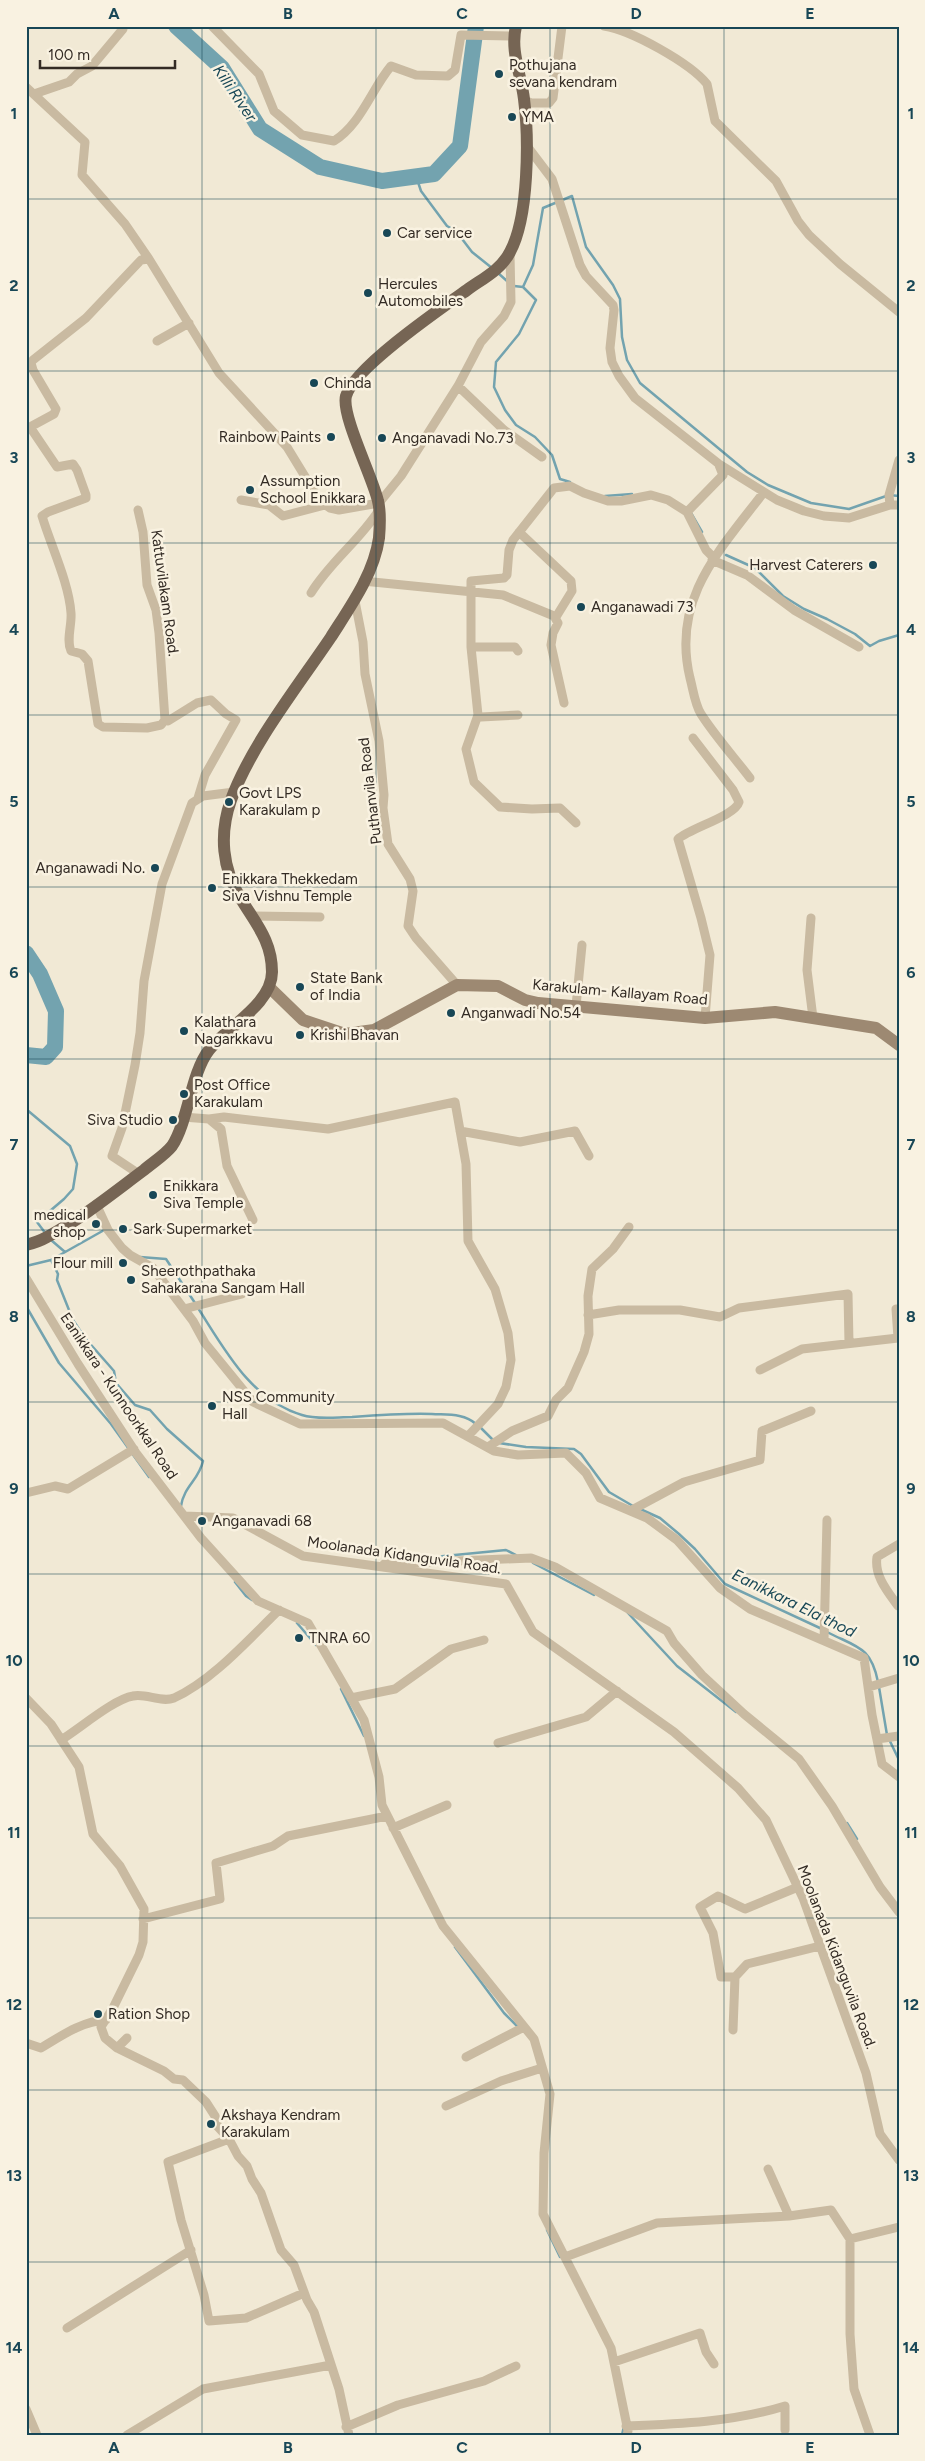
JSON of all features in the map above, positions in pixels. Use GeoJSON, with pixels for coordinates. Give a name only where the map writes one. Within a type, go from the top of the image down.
{"type":"FeatureCollection","features":[{"type":"Feature","properties":{"kind":"main road"},"geometry":{"type":"LineString","coordinates":[[26,1245],[48,1237],[139,1174],[172,1146],[207,1052],[239,1023],[270,988],[272,976],[271,954],[254,916],[235,890],[226,870],[223,852],[229,806],[234,792],[260,744],[355,601],[378,542],[379,506],[345,407],[349,390],[364,370],[421,323],[495,271],[510,254],[520,224],[527,146],[524,100],[515,55],[515,31]]}},
{"type":"Feature","properties":{"kind":"street"},"geometry":{"type":"LineString","coordinates":[[212,26],[259,74],[274,110],[302,136],[334,141],[342,136],[359,115],[376,85],[391,66],[416,75],[448,76],[455,70],[460,37],[468,30],[483,36],[515,31]]}},
{"type":"Feature","properties":{"kind":"street"},"geometry":{"type":"LineString","coordinates":[[524,100],[531,103],[549,103],[553,98],[562,26]]}},
{"type":"Feature","properties":{"kind":"street"},"geometry":{"type":"LineString","coordinates":[[604,26],[632,34],[686,66],[703,80],[707,84],[715,120],[776,181],[798,221],[809,235],[840,264],[899,312]]}},
{"type":"Feature","properties":{"kind":"street"},"geometry":{"type":"LineString","coordinates":[[34,94],[69,82],[77,74],[92,66],[123,29]]}},
{"type":"Feature","properties":{"kind":"street"},"geometry":{"type":"LineString","coordinates":[[26,87],[85,142],[82,176],[125,224],[189,323],[218,374],[287,447],[316,494],[326,505],[339,510],[379,506]]}},
{"type":"Feature","properties":{"kind":"street"},"geometry":{"type":"LineString","coordinates":[[527,146],[552,179],[580,265],[586,276],[613,305],[610,348],[612,362],[619,376],[635,398],[719,464],[764,492],[795,508],[824,516],[849,518],[894,505],[889,495],[899,460]]}},
{"type":"Feature","properties":{"kind":"street"},"geometry":{"type":"LineString","coordinates":[[311,593],[318,580],[350,548],[401,476],[458,386],[481,342],[504,316],[511,302],[510,254]]}},
{"type":"Feature","properties":{"kind":"street"},"geometry":{"type":"LineString","coordinates":[[149,259],[141,260],[86,318],[29,359],[33,370],[56,409],[54,414],[30,427],[57,467],[73,464],[78,470],[86,495],[86,498],[42,516],[70,598],[72,624],[68,645],[71,651],[82,654],[88,661],[98,724],[103,726],[147,728],[161,726],[165,720],[168,721],[198,703],[211,700],[226,714],[236,720],[209,768],[198,798]]}},
{"type":"Feature","properties":{"kind":"street"},"geometry":{"type":"LineString","coordinates":[[157,342],[189,323]]}},
{"type":"Feature","properties":{"kind":"street"},"geometry":{"type":"LineString","coordinates":[[458,386],[504,430],[542,457]]}},
{"type":"Feature","properties":{"kind":"street"},"geometry":{"type":"LineString","coordinates":[[687,512],[723,475],[719,464]]}},
{"type":"Feature","properties":{"kind":"street"},"geometry":{"type":"LineString","coordinates":[[576,823],[560,808],[532,809],[500,806],[474,782],[466,749],[478,715],[471,647],[471,581],[504,578],[507,576],[509,550],[519,532],[554,488],[570,486],[584,494],[608,501],[622,501],[651,495],[668,500],[687,512],[706,550],[713,559],[747,575],[794,610],[859,647]]}},
{"type":"Feature","properties":{"kind":"street"},"geometry":{"type":"LineString","coordinates":[[750,778],[700,713],[685,655],[684,636],[691,604],[713,559],[764,492]]}},
{"type":"Feature","properties":{"kind":"street"},"geometry":{"type":"LineString","coordinates":[[241,500],[269,505],[283,516],[326,505]]}},
{"type":"Feature","properties":{"kind":"street","name":"Kattuvilakam Road."},"geometry":{"type":"LineString","coordinates":[[138,510],[143,532],[147,585],[156,610],[159,632],[165,720]]}},
{"type":"Feature","properties":{"kind":"street"},"geometry":{"type":"LineString","coordinates":[[519,532],[571,581],[572,591],[556,617]]}},
{"type":"Feature","properties":{"kind":"street"},"geometry":{"type":"LineString","coordinates":[[363,581],[503,595],[556,617],[558,623],[553,633],[551,645],[564,703]]}},
{"type":"Feature","properties":{"kind":"street","name":"Puthanvila Road"},"geometry":{"type":"LineString","coordinates":[[355,601],[363,642],[365,674],[379,742],[383,808],[388,844],[410,879],[413,891],[408,926],[416,938],[457,985]]}},
{"type":"Feature","properties":{"kind":"street"},"geometry":{"type":"LineString","coordinates":[[471,647],[512,646],[518,651]]}},
{"type":"Feature","properties":{"kind":"street"},"geometry":{"type":"LineString","coordinates":[[478,715],[481,718],[518,715]]}},
{"type":"Feature","properties":{"kind":"street"},"geometry":{"type":"LineString","coordinates":[[692,738],[733,790],[739,802],[734,809],[689,831],[678,839],[710,955],[705,1018]]}},
{"type":"Feature","properties":{"kind":"street"},"geometry":{"type":"LineString","coordinates":[[139,1174],[112,1156],[122,1128],[135,1065],[140,1033],[144,981],[162,884],[192,802],[198,798],[234,792]]}},
{"type":"Feature","properties":{"kind":"street"},"geometry":{"type":"LineString","coordinates":[[254,916],[320,917]]}},
{"type":"Feature","properties":{"kind":"street"},"geometry":{"type":"LineString","coordinates":[[811,918],[807,970],[813,1018]]}},
{"type":"Feature","properties":{"kind":"street"},"geometry":{"type":"LineString","coordinates":[[576,1006],[582,945]]}},
{"type":"Feature","properties":{"kind":"street","name":"Karakulam- Kallayam Road"},"geometry":{"type":"LineString","coordinates":[[270,988],[303,1020],[331,1030],[354,1034],[385,1024],[457,985],[498,986],[532,1002],[705,1018],[775,1012],[876,1028],[899,1046]]}},
{"type":"Feature","properties":{"kind":"street"},"geometry":{"type":"LineString","coordinates":[[183,1117],[210,1119],[224,1117],[328,1129],[455,1102],[466,1164],[468,1241],[495,1290],[508,1333],[511,1360],[506,1387],[498,1404],[471,1433]]}},
{"type":"Feature","properties":{"kind":"street"},"geometry":{"type":"LineString","coordinates":[[210,1119],[221,1129],[227,1166],[253,1220]]}},
{"type":"Feature","properties":{"kind":"street"},"geometry":{"type":"LineString","coordinates":[[460,1131],[520,1142],[575,1131],[589,1156]]}},
{"type":"Feature","properties":{"kind":"street"},"geometry":{"type":"LineString","coordinates":[[96,1204],[106,1226],[130,1255],[153,1268],[184,1309],[205,1343],[252,1402],[300,1424],[443,1423],[471,1433],[494,1451],[518,1455],[566,1453],[586,1473],[600,1498],[647,1518],[677,1540],[720,1588],[750,1609],[864,1658],[875,1685],[877,1739],[882,1764],[899,1777]]}},
{"type":"Feature","properties":{"kind":"street"},"geometry":{"type":"LineString","coordinates":[[488,1447],[512,1431],[548,1416],[556,1400],[568,1388],[584,1352],[589,1334],[588,1296],[592,1269],[613,1249],[629,1227]]}},
{"type":"Feature","properties":{"kind":"street","name":"Eanikkara - Kunnoorkkal Road"},"geometry":{"type":"LineString","coordinates":[[26,1278],[78,1364],[134,1449],[182,1513],[258,1601],[308,1623],[364,1720],[379,1777],[382,1805],[443,1926],[534,2039],[550,2094],[544,2153],[543,2214],[611,2348],[626,2430]]}},
{"type":"Feature","properties":{"kind":"street"},"geometry":{"type":"LineString","coordinates":[[184,1309],[242,1294]]}},
{"type":"Feature","properties":{"kind":"street"},"geometry":{"type":"LineString","coordinates":[[588,1315],[619,1310],[680,1310],[720,1317],[739,1308],[848,1294],[849,1344]]}},
{"type":"Feature","properties":{"kind":"street"},"geometry":{"type":"LineString","coordinates":[[760,1370],[802,1349],[898,1338],[896,1309],[899,1309]]}},
{"type":"Feature","properties":{"kind":"street"},"geometry":{"type":"LineString","coordinates":[[630,1511],[684,1482],[760,1460],[762,1431],[811,1411]]}},
{"type":"Feature","properties":{"kind":"street"},"geometry":{"type":"LineString","coordinates":[[26,1493],[55,1486],[68,1489],[134,1449]]}},
{"type":"Feature","properties":{"kind":"street","name":"Moolanada Kidanguvila Road."},"geometry":{"type":"LineString","coordinates":[[182,1513],[233,1518],[303,1556],[341,1560],[364,1566],[450,1575],[506,1584],[532,1632],[674,1732],[738,1788],[766,1820],[798,1887],[866,2073],[880,2134],[899,2160]]}},
{"type":"Feature","properties":{"kind":"street"},"geometry":{"type":"LineString","coordinates":[[824,1641],[827,1520]]}},
{"type":"Feature","properties":{"kind":"street"},"geometry":{"type":"LineString","coordinates":[[898,1608],[875,1567],[877,1557],[899,1544]]}},
{"type":"Feature","properties":{"kind":"street"},"geometry":{"type":"LineString","coordinates":[[364,1566],[531,1558],[555,1567],[667,1631],[674,1643],[702,1675],[744,1714],[799,1759],[832,1806],[880,1887],[899,1912]]}},
{"type":"Feature","properties":{"kind":"street"},"geometry":{"type":"LineString","coordinates":[[898,1608],[897,1597],[899,1594]]}},
{"type":"Feature","properties":{"kind":"street"},"geometry":{"type":"LineString","coordinates":[[61,1740],[130,1696],[142,1695],[169,1700],[187,1691],[232,1656],[279,1610]]}},
{"type":"Feature","properties":{"kind":"street"},"geometry":{"type":"LineString","coordinates":[[351,1698],[395,1689],[451,1649],[484,1640]]}},
{"type":"Feature","properties":{"kind":"street"},"geometry":{"type":"LineString","coordinates":[[875,1685],[899,1678]]}},
{"type":"Feature","properties":{"kind":"street"},"geometry":{"type":"LineString","coordinates":[[498,1743],[586,1717],[617,1691]]}},
{"type":"Feature","properties":{"kind":"street"},"geometry":{"type":"LineString","coordinates":[[26,1698],[39,1709],[79,1767],[93,1834],[120,1866],[144,1908],[143,1942],[139,1955],[101,2027],[105,2038],[117,2048],[164,2071],[174,2079],[182,2080],[206,2102],[215,2116],[218,2127],[229,2138],[261,2193],[281,2250],[294,2265],[304,2293],[314,2312],[322,2343],[331,2365],[348,2431],[398,2405],[484,2381],[516,2366]]}},
{"type":"Feature","properties":{"kind":"street"},"geometry":{"type":"LineString","coordinates":[[877,1739],[899,1736]]}},
{"type":"Feature","properties":{"kind":"street"},"geometry":{"type":"LineString","coordinates":[[394,1828],[447,1805]]}},
{"type":"Feature","properties":{"kind":"street"},"geometry":{"type":"LineString","coordinates":[[143,1919],[220,1899],[216,1863],[273,1846],[288,1836],[387,1816]]}},
{"type":"Feature","properties":{"kind":"street"},"geometry":{"type":"LineString","coordinates":[[735,1977],[721,1977],[713,1933],[700,1907],[718,1896],[745,1909],[798,1887]]}},
{"type":"Feature","properties":{"kind":"street"},"geometry":{"type":"LineString","coordinates":[[733,2030],[735,1977],[747,1964],[820,1946]]}},
{"type":"Feature","properties":{"kind":"street"},"geometry":{"type":"LineString","coordinates":[[26,2043],[41,2048],[88,2024],[106,2020]]}},
{"type":"Feature","properties":{"kind":"street"},"geometry":{"type":"LineString","coordinates":[[466,2056],[524,2027]]}},
{"type":"Feature","properties":{"kind":"street"},"geometry":{"type":"LineString","coordinates":[[117,2048],[126,2038]]}},
{"type":"Feature","properties":{"kind":"street"},"geometry":{"type":"LineString","coordinates":[[446,2106],[501,2081],[542,2068]]}},
{"type":"Feature","properties":{"kind":"street"},"geometry":{"type":"LineString","coordinates":[[229,2138],[168,2162],[181,2220],[204,2295],[209,2321],[246,2318],[304,2293]]}},
{"type":"Feature","properties":{"kind":"street"},"geometry":{"type":"LineString","coordinates":[[768,2169],[789,2216]]}},
{"type":"Feature","properties":{"kind":"street"},"geometry":{"type":"LineString","coordinates":[[565,2257],[657,2224],[789,2216],[831,2210],[850,2239],[850,2334],[854,2389],[870,2435]]}},
{"type":"Feature","properties":{"kind":"street"},"geometry":{"type":"LineString","coordinates":[[850,2239],[899,2227]]}},
{"type":"Feature","properties":{"kind":"street"},"geometry":{"type":"LineString","coordinates":[[67,2328],[191,2250]]}},
{"type":"Feature","properties":{"kind":"street"},"geometry":{"type":"LineString","coordinates":[[614,2362],[700,2333],[706,2352],[714,2364]]}},
{"type":"Feature","properties":{"kind":"street"},"geometry":{"type":"LineString","coordinates":[[127,2435],[203,2389],[331,2365]]}},
{"type":"Feature","properties":{"kind":"street"},"geometry":{"type":"LineString","coordinates":[[626,2430],[718,2419],[745,2418],[785,2406],[785,2430]]}},
{"type":"Feature","properties":{"kind":"street"},"geometry":{"type":"LineString","coordinates":[[26,2409],[37,2435]]}},
{"type":"Feature","properties":{"kind":"waterway","name":"Killi River"},"geometry":{"type":"LineString","coordinates":[[176,26],[222,68],[260,129],[320,167],[382,181],[434,174],[460,146],[476,26]]}},
{"type":"Feature","properties":{"kind":"waterway"},"geometry":{"type":"LineString","coordinates":[[416,176],[421,191],[447,226],[456,231],[472,252],[492,268]]}},
{"type":"Feature","properties":{"kind":"waterway"},"geometry":{"type":"LineString","coordinates":[[514,286],[523,287],[533,265],[543,208],[572,196],[586,247],[613,285],[620,299],[622,337],[627,360],[640,383],[747,472],[768,485],[811,503],[849,509],[889,495],[899,496]]}},
{"type":"Feature","properties":{"kind":"waterway"},"geometry":{"type":"LineString","coordinates":[[498,273],[507,281]]}},
{"type":"Feature","properties":{"kind":"waterway"},"geometry":{"type":"LineString","coordinates":[[523,287],[536,300],[519,334],[496,362],[494,387],[505,410],[516,425],[535,437],[552,455],[560,479],[570,482]]}},
{"type":"Feature","properties":{"kind":"waterway"},"geometry":{"type":"LineString","coordinates":[[605,496],[632,494]]}},
{"type":"Feature","properties":{"kind":"waterway"},"geometry":{"type":"LineString","coordinates":[[691,513],[702,532]]}},
{"type":"Feature","properties":{"kind":"waterway"},"geometry":{"type":"LineString","coordinates":[[726,555],[755,568],[783,596],[804,609],[855,634],[870,646],[899,635]]}},
{"type":"Feature","properties":{"kind":"waterway","name":"Killi River"},"geometry":{"type":"LineString","coordinates":[[26,953],[40,974],[56,1011],[55,1047],[46,1057],[26,1055]]}},
{"type":"Feature","properties":{"kind":"waterway"},"geometry":{"type":"LineString","coordinates":[[26,1064],[29,1055]]}},
{"type":"Feature","properties":{"kind":"waterway"},"geometry":{"type":"LineString","coordinates":[[26,1109],[70,1146],[77,1164],[73,1189],[37,1222],[46,1234]]}},
{"type":"Feature","properties":{"kind":"waterway"},"geometry":{"type":"LineString","coordinates":[[106,1229],[51,1260],[58,1274],[57,1280],[73,1320],[85,1338],[114,1371],[116,1383],[135,1405],[150,1410],[167,1429],[203,1461],[201,1468],[185,1493],[181,1506]]}},
{"type":"Feature","properties":{"kind":"waterway"},"geometry":{"type":"LineString","coordinates":[[51,1240],[65,1252]]}},
{"type":"Feature","properties":{"kind":"waterway","name":"Eanikkara Ela thod"},"geometry":{"type":"LineString","coordinates":[[140,1257],[166,1259],[195,1303]]}},
{"type":"Feature","properties":{"kind":"waterway"},"geometry":{"type":"LineString","coordinates":[[26,1266],[51,1260]]}},
{"type":"Feature","properties":{"kind":"waterway"},"geometry":{"type":"LineString","coordinates":[[26,1306],[59,1363],[111,1424],[149,1477]]}},
{"type":"Feature","properties":{"kind":"waterway","name":"Eanikkara Ela thod"},"geometry":{"type":"LineString","coordinates":[[198,1308],[241,1372],[268,1398],[284,1408],[302,1415],[327,1418],[444,1414],[461,1416],[476,1424]]}},
{"type":"Feature","properties":{"kind":"waterway","name":"Eanikkara Ela thod"},"geometry":{"type":"LineString","coordinates":[[480,1427],[494,1441]]}},
{"type":"Feature","properties":{"kind":"waterway","name":"Eanikkara Ela thod"},"geometry":{"type":"LineString","coordinates":[[499,1443],[526,1447],[574,1449],[581,1454],[609,1492],[633,1506]]}},
{"type":"Feature","properties":{"kind":"waterway","name":"Eanikkara Ela thod"},"geometry":{"type":"LineString","coordinates":[[640,1509],[660,1518],[679,1534],[695,1549],[725,1584],[822,1629]]}},
{"type":"Feature","properties":{"kind":"waterway"},"geometry":{"type":"LineString","coordinates":[[424,1558],[506,1550],[516,1555]]}},
{"type":"Feature","properties":{"kind":"waterway"},"geometry":{"type":"LineString","coordinates":[[533,1563],[594,1595]]}},
{"type":"Feature","properties":{"kind":"waterway"},"geometry":{"type":"LineString","coordinates":[[235,1582],[246,1596],[252,1600]]}},
{"type":"Feature","properties":{"kind":"waterway"},"geometry":{"type":"LineString","coordinates":[[628,1613],[677,1666],[736,1712]]}},
{"type":"Feature","properties":{"kind":"waterway"},"geometry":{"type":"LineString","coordinates":[[297,1623],[316,1645]]}},
{"type":"Feature","properties":{"kind":"waterway","name":"Eanikkara Ela thod"},"geometry":{"type":"LineString","coordinates":[[827,1632],[861,1649],[871,1661],[878,1682]]}},
{"type":"Feature","properties":{"kind":"waterway","name":"Eanikkara Ela thod"},"geometry":{"type":"LineString","coordinates":[[879,1687],[887,1735],[899,1760]]}},
{"type":"Feature","properties":{"kind":"waterway"},"geometry":{"type":"LineString","coordinates":[[341,1689],[364,1736]]}},
{"type":"Feature","properties":{"kind":"waterway"},"geometry":{"type":"LineString","coordinates":[[847,1823],[857,1839]]}},
{"type":"Feature","properties":{"kind":"waterway"},"geometry":{"type":"LineString","coordinates":[[455,1947],[504,2013],[518,2027]]}},
{"type":"Feature","properties":{"kind":"waterway"},"geometry":{"type":"LineString","coordinates":[[547,2230],[560,2257]]}},
{"type":"Feature","properties":{"kind":"waterway"},"geometry":{"type":"LineString","coordinates":[[622,2435],[624,2426]]}},
{"type":"Feature","properties":{"kind":"place","name":"Pothujana sevana kendram"},"geometry":{"type":"Point","coordinates":[499,74]}},
{"type":"Feature","properties":{"kind":"place","name":"YMA"},"geometry":{"type":"Point","coordinates":[512,117]}},
{"type":"Feature","properties":{"kind":"place","name":"Car service"},"geometry":{"type":"Point","coordinates":[387,233]}},
{"type":"Feature","properties":{"kind":"place","name":"Hercules Automobiles"},"geometry":{"type":"Point","coordinates":[368,293]}},
{"type":"Feature","properties":{"kind":"place","name":"Chinda"},"geometry":{"type":"Point","coordinates":[314,383]}},
{"type":"Feature","properties":{"kind":"place","name":"Rainbow Paints"},"geometry":{"type":"Point","coordinates":[331,437]}},
{"type":"Feature","properties":{"kind":"place","name":"Anganavadi No.73"},"geometry":{"type":"Point","coordinates":[382,438]}},
{"type":"Feature","properties":{"kind":"place","name":"Assumption School Enikkara"},"geometry":{"type":"Point","coordinates":[250,490]}},
{"type":"Feature","properties":{"kind":"place","name":"Harvest Caterers"},"geometry":{"type":"Point","coordinates":[873,565]}},
{"type":"Feature","properties":{"kind":"place","name":"Anganawadi 73"},"geometry":{"type":"Point","coordinates":[581,607]}},
{"type":"Feature","properties":{"kind":"place","name":"Govt LPS Karakulam p"},"geometry":{"type":"Point","coordinates":[229,802]}},
{"type":"Feature","properties":{"kind":"place","name":"Anganawadi No."},"geometry":{"type":"Point","coordinates":[155,868]}},
{"type":"Feature","properties":{"kind":"place","name":"Enikkara Thekkedam Siva Vishnu Temple"},"geometry":{"type":"Point","coordinates":[212,888]}},
{"type":"Feature","properties":{"kind":"place","name":"State Bank of India"},"geometry":{"type":"Point","coordinates":[300,987]}},
{"type":"Feature","properties":{"kind":"place","name":"Anganwadi No.54"},"geometry":{"type":"Point","coordinates":[451,1013]}},
{"type":"Feature","properties":{"kind":"place","name":"Kalathara Nagarkkavu"},"geometry":{"type":"Point","coordinates":[184,1031]}},
{"type":"Feature","properties":{"kind":"place","name":"Krishi Bhavan"},"geometry":{"type":"Point","coordinates":[300,1035]}},
{"type":"Feature","properties":{"kind":"place","name":"Post Office Karakulam"},"geometry":{"type":"Point","coordinates":[184,1094]}},
{"type":"Feature","properties":{"kind":"place","name":"Siva Studio"},"geometry":{"type":"Point","coordinates":[173,1120]}},
{"type":"Feature","properties":{"kind":"place","name":"Enikkara Siva Temple"},"geometry":{"type":"Point","coordinates":[153,1195]}},
{"type":"Feature","properties":{"kind":"place","name":"medical shop"},"geometry":{"type":"Point","coordinates":[96,1224]}},
{"type":"Feature","properties":{"kind":"place","name":"Sark Supermarket"},"geometry":{"type":"Point","coordinates":[123,1229]}},
{"type":"Feature","properties":{"kind":"place","name":"Flour mill"},"geometry":{"type":"Point","coordinates":[123,1263]}},
{"type":"Feature","properties":{"kind":"place","name":"Sheerothpathaka Sahakarana Sangam Hall"},"geometry":{"type":"Point","coordinates":[131,1280]}},
{"type":"Feature","properties":{"kind":"place","name":"NSS Community Hall"},"geometry":{"type":"Point","coordinates":[212,1406]}},
{"type":"Feature","properties":{"kind":"place","name":"Anganavadi 68"},"geometry":{"type":"Point","coordinates":[202,1521]}},
{"type":"Feature","properties":{"kind":"place","name":"TNRA 60"},"geometry":{"type":"Point","coordinates":[299,1638]}},
{"type":"Feature","properties":{"kind":"place","name":"Ration Shop"},"geometry":{"type":"Point","coordinates":[98,2014]}},
{"type":"Feature","properties":{"kind":"place","name":"Akshaya Kendram Karakulam"},"geometry":{"type":"Point","coordinates":[211,2124]}}]}
